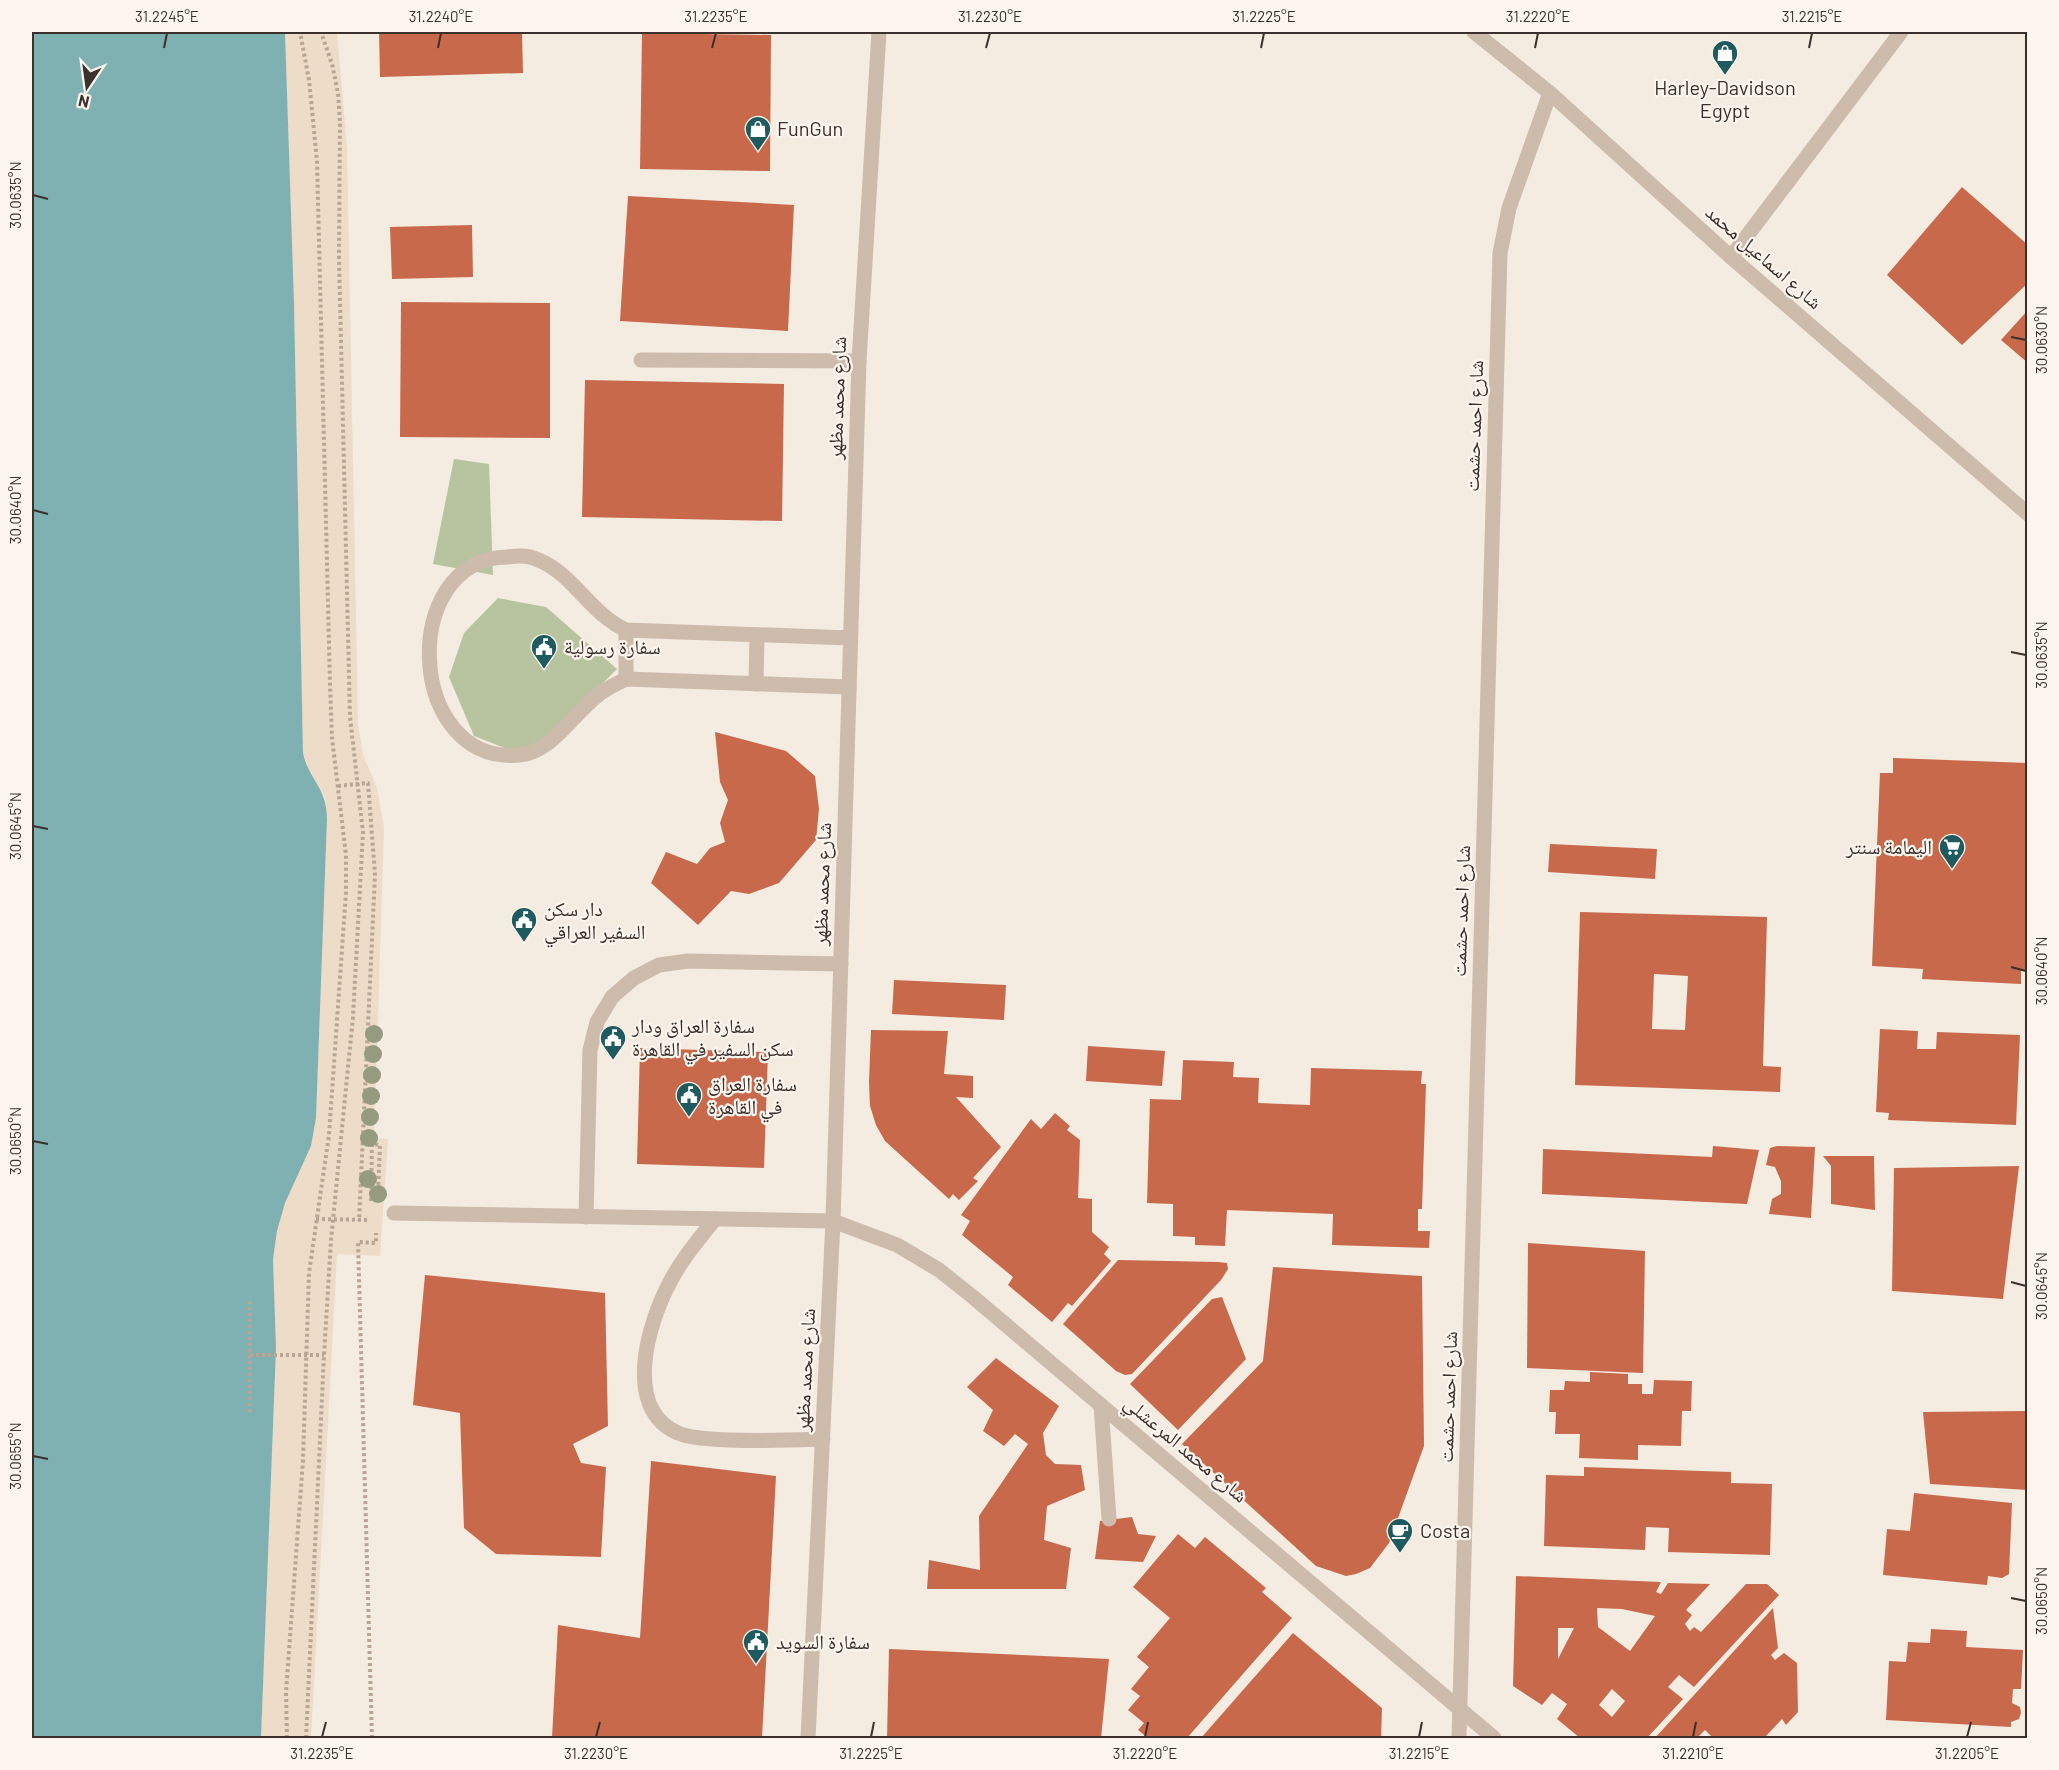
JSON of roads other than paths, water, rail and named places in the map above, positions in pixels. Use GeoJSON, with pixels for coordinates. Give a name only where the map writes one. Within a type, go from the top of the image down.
{"type":"FeatureCollection","features":[{"type":"Feature","properties":{"kind":"street","name":"شارع محمد مظهر"},"geometry":{"type":"LineString","coordinates":[[808,1738],[833,1221],[859,361],[879,32]]}},
{"type":"Feature","properties":{"kind":"street","name":"شارع اسماعيل محمد"},"geometry":{"type":"LineString","coordinates":[[1474,32],[1550,93],[1731,257],[2028,514]]}},
{"type":"Feature","properties":{"kind":"street"},"geometry":{"type":"LineString","coordinates":[[1731,257],[1901,32]]}},
{"type":"Feature","properties":{"kind":"street","name":"شارع احمد حشمت"},"geometry":{"type":"LineString","coordinates":[[1459,1738],[1500,253],[1509,208],[1550,93]]}},
{"type":"Feature","properties":{"kind":"street"},"geometry":{"type":"LineString","coordinates":[[641,360],[859,361]]}},
{"type":"Feature","properties":{"kind":"street"},"geometry":{"type":"LineString","coordinates":[[849,687],[626,679],[597,696],[546,744],[523,755],[498,756],[474,747],[455,730],[437,701],[429,667],[430,633],[441,600],[461,571],[494,557],[529,556],[560,572],[601,614],[626,630],[850,638]]}},
{"type":"Feature","properties":{"kind":"street"},"geometry":{"type":"LineString","coordinates":[[626,630],[626,679]]}},
{"type":"Feature","properties":{"kind":"street"},"geometry":{"type":"LineString","coordinates":[[756,684],[757,635]]}},
{"type":"Feature","properties":{"kind":"street"},"geometry":{"type":"LineString","coordinates":[[586,1217],[590,1050],[597,1022],[612,997],[633,978],[659,965],[688,961],[841,964]]}},
{"type":"Feature","properties":{"kind":"street"},"geometry":{"type":"LineString","coordinates":[[394,1213],[833,1221]]}},
{"type":"Feature","properties":{"kind":"street"},"geometry":{"type":"LineString","coordinates":[[715,1220],[690,1250],[669,1284],[654,1322],[645,1360],[644,1390],[655,1417],[678,1433],[708,1438],[823,1439]]}},
{"type":"Feature","properties":{"kind":"street","name":"شارع محمد المرعشلي"},"geometry":{"type":"LineString","coordinates":[[833,1221],[897,1245],[939,1270],[1494,1738]]}},
{"type":"Feature","properties":{"kind":"street"},"geometry":{"type":"LineString","coordinates":[[1101,1405],[1109,1518]]}},
{"type":"Feature","properties":{"kind":"water"},"geometry":{"type":"Polygon","coordinates":[[[32,32],[285,32],[294,303],[303,753],[324,799],[327,819],[316,1118],[311,1146],[285,1203],[277,1231],[273,1259],[276,1348],[261,1738],[32,1738],[32,32]]]}},
{"type":"Feature","properties":{"kind":"place","name":"Harley-Davidson Egypt"},"geometry":{"type":"Point","coordinates":[1725,76]}},
{"type":"Feature","properties":{"kind":"place","name":"FunGun"},"geometry":{"type":"Point","coordinates":[758,152]}},
{"type":"Feature","properties":{"kind":"place","name":"سفارة رسولية"},"geometry":{"type":"Point","coordinates":[544,670]}},
{"type":"Feature","properties":{"kind":"place","name":"اليمامة سنتر"},"geometry":{"type":"Point","coordinates":[1952,870]}},
{"type":"Feature","properties":{"kind":"place","name":"دار سكن السفير العراقي"},"geometry":{"type":"Point","coordinates":[524,943]}},
{"type":"Feature","properties":{"kind":"place","name":"سفارة العراق ودار سكن السفير في القاهرة"},"geometry":{"type":"Point","coordinates":[613,1061]}},
{"type":"Feature","properties":{"kind":"place","name":"سفارة العراق في القاهرة"},"geometry":{"type":"Point","coordinates":[689,1118]}},
{"type":"Feature","properties":{"kind":"place","name":"Costa"},"geometry":{"type":"Point","coordinates":[1400,1554]}},
{"type":"Feature","properties":{"kind":"place","name":"سفارة السويد"},"geometry":{"type":"Point","coordinates":[756,1665]}}]}
